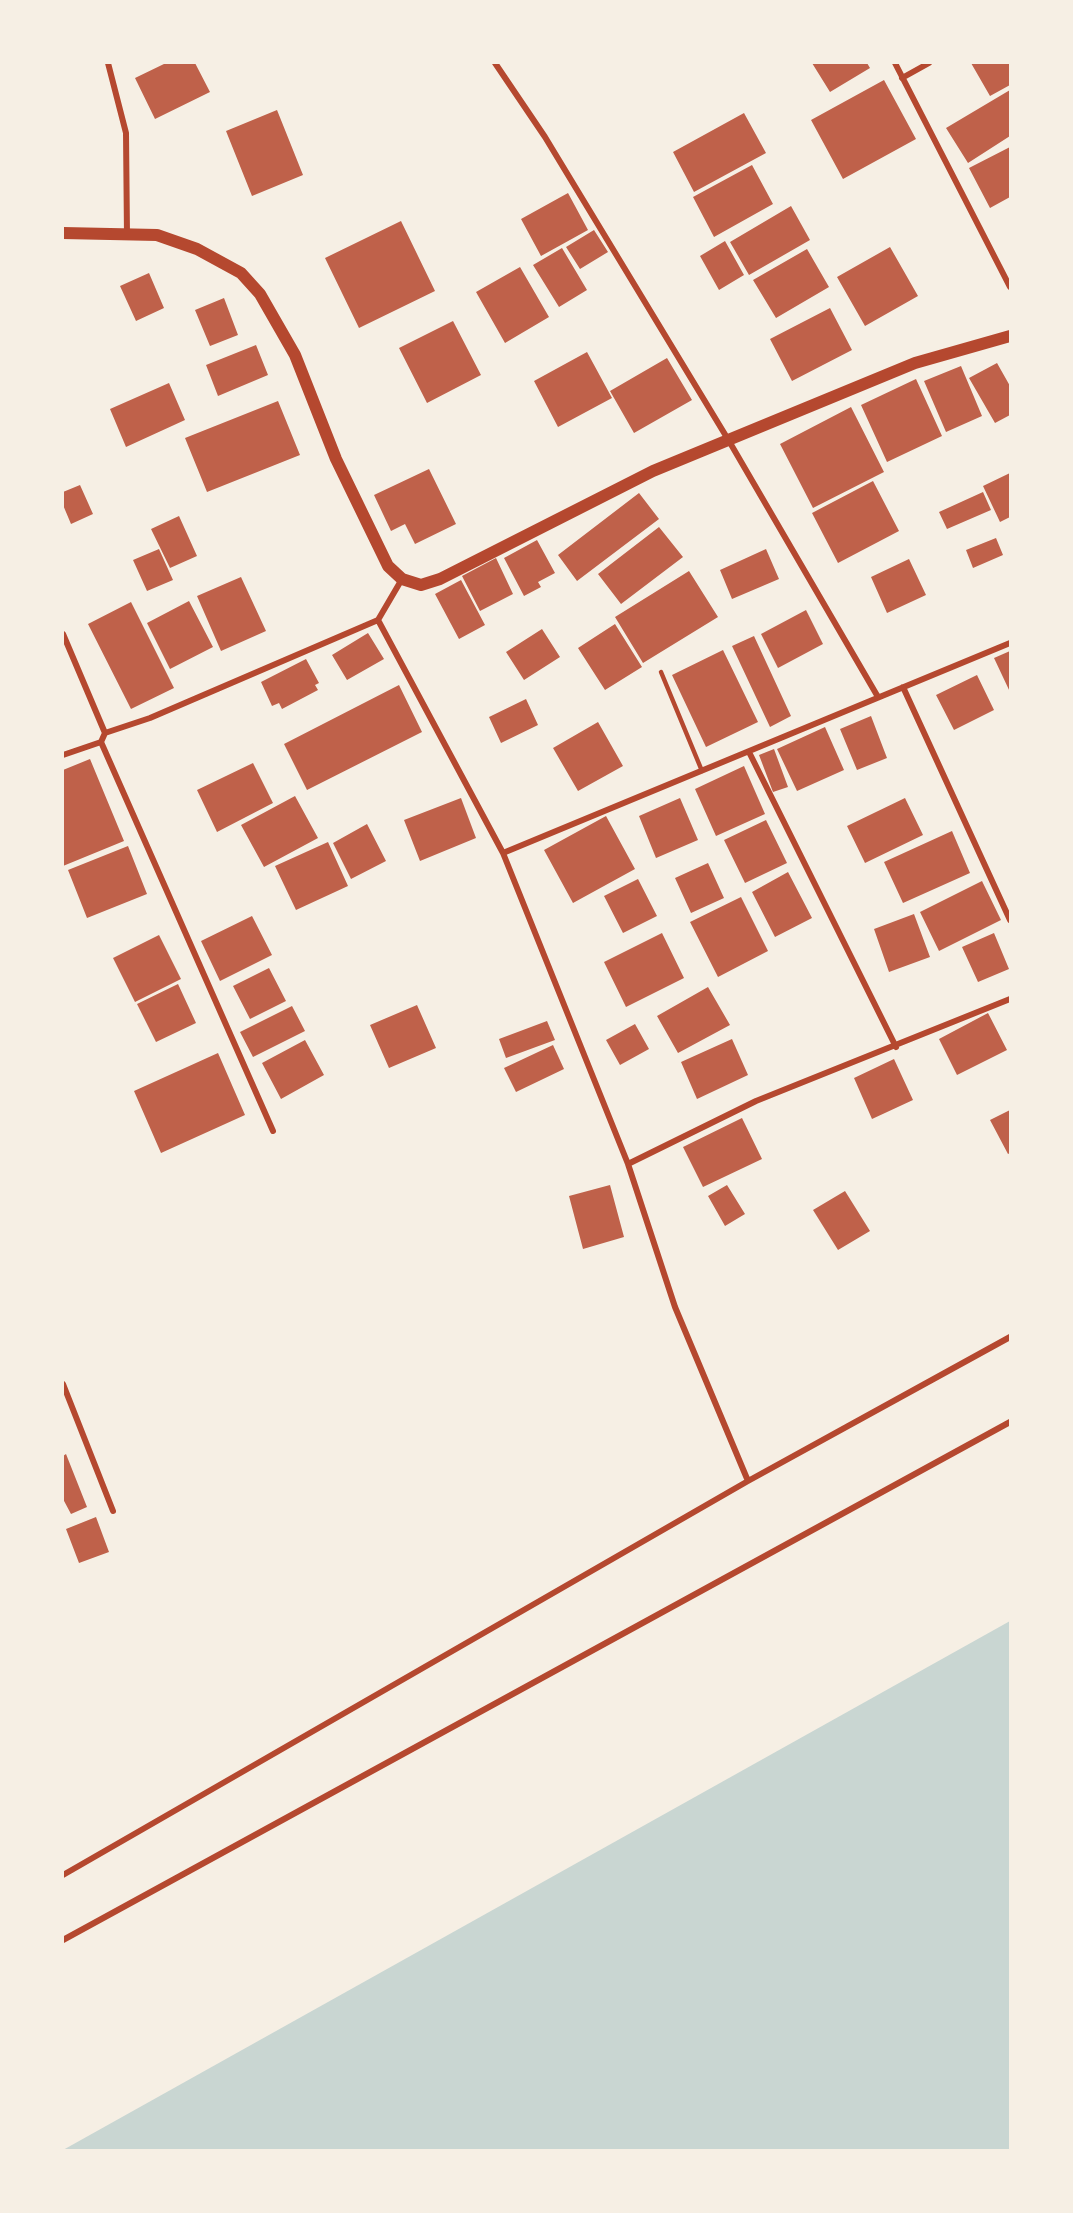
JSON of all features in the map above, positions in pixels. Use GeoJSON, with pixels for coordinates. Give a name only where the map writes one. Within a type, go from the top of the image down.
{"type":"FeatureCollection","features":[{"type":"Feature","properties":{"kind":"main road"},"geometry":{"type":"LineString","coordinates":[[63,233],[127,237],[157,236],[197,249],[241,273],[260,294],[295,355],[336,459],[388,566],[402,579],[421,585],[440,579],[653,471],[915,363],[1010,336]]}},
{"type":"Feature","properties":{"kind":"street"},"geometry":{"type":"LineString","coordinates":[[108,63],[126,133],[127,237]]}},
{"type":"Feature","properties":{"kind":"street"},"geometry":{"type":"LineString","coordinates":[[495,63],[544,137],[729,441],[878,698]]}},
{"type":"Feature","properties":{"kind":"street"},"geometry":{"type":"LineString","coordinates":[[895,63],[1010,286]]}},
{"type":"Feature","properties":{"kind":"street"},"geometry":{"type":"LineString","coordinates":[[902,78],[928,63]]}},
{"type":"Feature","properties":{"kind":"street"},"geometry":{"type":"LineString","coordinates":[[105,733],[150,718],[378,620],[402,579]]}},
{"type":"Feature","properties":{"kind":"street"},"geometry":{"type":"LineString","coordinates":[[378,620],[503,853],[628,1164],[675,1307],[748,1481]]}},
{"type":"Feature","properties":{"kind":"street"},"geometry":{"type":"LineString","coordinates":[[63,634],[105,733],[101,742],[63,755]]}},
{"type":"Feature","properties":{"kind":"street"},"geometry":{"type":"LineString","coordinates":[[503,853],[1010,642]]}},
{"type":"Feature","properties":{"kind":"street"},"geometry":{"type":"LineString","coordinates":[[903,687],[1010,920]]}},
{"type":"Feature","properties":{"kind":"street"},"geometry":{"type":"LineString","coordinates":[[101,742],[273,1131]]}},
{"type":"Feature","properties":{"kind":"street"},"geometry":{"type":"LineString","coordinates":[[749,752],[896,1047]]}},
{"type":"Feature","properties":{"kind":"street"},"geometry":{"type":"LineString","coordinates":[[628,1164],[756,1101],[896,1047],[1010,999]]}},
{"type":"Feature","properties":{"kind":"street"},"geometry":{"type":"LineString","coordinates":[[63,1875],[748,1481],[1010,1337]]}},
{"type":"Feature","properties":{"kind":"street"},"geometry":{"type":"LineString","coordinates":[[63,1384],[113,1511]]}},
{"type":"Feature","properties":{"kind":"street"},"geometry":{"type":"LineString","coordinates":[[63,1940],[1010,1422]]}},
{"type":"Feature","properties":{"kind":"lane"},"geometry":{"type":"LineString","coordinates":[[661,672],[702,771]]}},
{"type":"Feature","properties":{"kind":"shaded area"},"geometry":{"type":"Polygon","coordinates":[[[1010,1621],[1010,2150],[63,2150],[1010,1621]]]}},
{"type":"Feature","properties":{"kind":"building"},"geometry":{"type":"Polygon","coordinates":[[[166,63],[195,63],[210,92],[155,119],[135,78],[166,63]]]}},
{"type":"Feature","properties":{"kind":"building"},"geometry":{"type":"Polygon","coordinates":[[[812,63],[867,63],[870,68],[830,92],[812,63]]]}},
{"type":"Feature","properties":{"kind":"building"},"geometry":{"type":"Polygon","coordinates":[[[971,63],[1010,63],[1010,85],[990,96],[971,63]]]}},
{"type":"Feature","properties":{"kind":"building"},"geometry":{"type":"Polygon","coordinates":[[[884,80],[916,139],[843,179],[811,120],[884,80]]]}},
{"type":"Feature","properties":{"kind":"building"},"geometry":{"type":"Polygon","coordinates":[[[1010,90],[1010,136],[968,163],[946,128],[1010,90]]]}},
{"type":"Feature","properties":{"kind":"building"},"geometry":{"type":"Polygon","coordinates":[[[277,110],[303,175],[252,196],[226,131],[277,110]]]}},
{"type":"Feature","properties":{"kind":"building"},"geometry":{"type":"Polygon","coordinates":[[[744,113],[766,153],[694,192],[673,152],[744,113]]]}},
{"type":"Feature","properties":{"kind":"building"},"geometry":{"type":"Polygon","coordinates":[[[1010,147],[1010,197],[990,208],[969,168],[1010,147]]]}},
{"type":"Feature","properties":{"kind":"building"},"geometry":{"type":"Polygon","coordinates":[[[752,165],[773,204],[714,237],[693,197],[752,165]]]}},
{"type":"Feature","properties":{"kind":"building"},"geometry":{"type":"Polygon","coordinates":[[[568,193],[588,230],[541,256],[521,219],[568,193]]]}},
{"type":"Feature","properties":{"kind":"building"},"geometry":{"type":"Polygon","coordinates":[[[791,206],[810,240],[749,275],[730,242],[791,206]]]}},
{"type":"Feature","properties":{"kind":"building"},"geometry":{"type":"Polygon","coordinates":[[[401,221],[435,291],[359,328],[325,258],[401,221]]]}},
{"type":"Feature","properties":{"kind":"building"},"geometry":{"type":"Polygon","coordinates":[[[594,230],[608,252],[580,269],[566,247],[594,230]]]}},
{"type":"Feature","properties":{"kind":"building"},"geometry":{"type":"Polygon","coordinates":[[[725,241],[744,275],[719,290],[700,256],[725,241]]]}},
{"type":"Feature","properties":{"kind":"building"},"geometry":{"type":"Polygon","coordinates":[[[890,247],[918,296],[865,326],[837,277],[890,247]]]}},
{"type":"Feature","properties":{"kind":"building"},"geometry":{"type":"Polygon","coordinates":[[[562,248],[587,290],[559,307],[533,265],[562,248]]]}},
{"type":"Feature","properties":{"kind":"building"},"geometry":{"type":"Polygon","coordinates":[[[807,249],[829,287],[776,318],[753,280],[807,249]]]}},
{"type":"Feature","properties":{"kind":"building"},"geometry":{"type":"Polygon","coordinates":[[[520,267],[549,317],[505,343],[476,292],[520,267]]]}},
{"type":"Feature","properties":{"kind":"building"},"geometry":{"type":"Polygon","coordinates":[[[149,273],[164,308],[136,321],[120,286],[149,273]]]}},
{"type":"Feature","properties":{"kind":"building"},"geometry":{"type":"Polygon","coordinates":[[[224,298],[238,335],[210,346],[195,310],[224,298]]]}},
{"type":"Feature","properties":{"kind":"building"},"geometry":{"type":"Polygon","coordinates":[[[830,308],[852,350],[792,381],[770,339],[830,308]]]}},
{"type":"Feature","properties":{"kind":"building"},"geometry":{"type":"Polygon","coordinates":[[[453,321],[481,375],[427,403],[399,348],[453,321]]]}},
{"type":"Feature","properties":{"kind":"building"},"geometry":{"type":"Polygon","coordinates":[[[256,345],[268,375],[218,396],[206,365],[256,345]]]}},
{"type":"Feature","properties":{"kind":"building"},"geometry":{"type":"Polygon","coordinates":[[[587,352],[612,398],[558,427],[534,381],[587,352]]]}},
{"type":"Feature","properties":{"kind":"building"},"geometry":{"type":"Polygon","coordinates":[[[667,358],[692,400],[634,433],[610,391],[667,358]]]}},
{"type":"Feature","properties":{"kind":"building"},"geometry":{"type":"Polygon","coordinates":[[[997,363],[1010,386],[1010,415],[995,423],[969,378],[997,363]]]}},
{"type":"Feature","properties":{"kind":"building"},"geometry":{"type":"Polygon","coordinates":[[[961,366],[982,416],[946,432],[924,381],[961,366]]]}},
{"type":"Feature","properties":{"kind":"building"},"geometry":{"type":"Polygon","coordinates":[[[916,379],[942,436],[887,462],[861,405],[916,379]]]}},
{"type":"Feature","properties":{"kind":"building"},"geometry":{"type":"Polygon","coordinates":[[[169,383],[185,420],[126,447],[110,409],[169,383]]]}},
{"type":"Feature","properties":{"kind":"building"},"geometry":{"type":"Polygon","coordinates":[[[278,401],[300,455],[207,492],[185,438],[278,401]]]}},
{"type":"Feature","properties":{"kind":"building"},"geometry":{"type":"Polygon","coordinates":[[[851,407],[884,472],[813,508],[780,444],[851,407]]]}},
{"type":"Feature","properties":{"kind":"building"},"geometry":{"type":"Polygon","coordinates":[[[429,469],[456,524],[415,544],[405,524],[391,531],[374,495],[429,469]]]}},
{"type":"Feature","properties":{"kind":"building"},"geometry":{"type":"Polygon","coordinates":[[[1010,473],[1010,517],[1000,522],[983,486],[1010,473]]]}},
{"type":"Feature","properties":{"kind":"building"},"geometry":{"type":"Polygon","coordinates":[[[873,481],[899,531],[838,563],[812,513],[873,481]]]}},
{"type":"Feature","properties":{"kind":"building"},"geometry":{"type":"Polygon","coordinates":[[[80,485],[93,514],[71,524],[63,505],[63,492],[80,485]]]}},
{"type":"Feature","properties":{"kind":"building"},"geometry":{"type":"Polygon","coordinates":[[[983,492],[991,510],[947,529],[939,512],[983,492]]]}},
{"type":"Feature","properties":{"kind":"building"},"geometry":{"type":"Polygon","coordinates":[[[639,493],[659,519],[577,581],[558,555],[639,493]]]}},
{"type":"Feature","properties":{"kind":"building"},"geometry":{"type":"Polygon","coordinates":[[[179,516],[197,556],[170,568],[151,529],[179,516]]]}},
{"type":"Feature","properties":{"kind":"building"},"geometry":{"type":"Polygon","coordinates":[[[659,527],[683,557],[621,604],[598,574],[659,527]]]}},
{"type":"Feature","properties":{"kind":"building"},"geometry":{"type":"Polygon","coordinates":[[[996,538],[1003,555],[973,568],[966,550],[996,538]]]}},
{"type":"Feature","properties":{"kind":"building"},"geometry":{"type":"Polygon","coordinates":[[[537,540],[555,573],[538,582],[541,587],[524,596],[504,558],[537,540]]]}},
{"type":"Feature","properties":{"kind":"building"},"geometry":{"type":"Polygon","coordinates":[[[159,549],[173,580],[147,591],[133,560],[159,549]]]}},
{"type":"Feature","properties":{"kind":"building"},"geometry":{"type":"Polygon","coordinates":[[[766,549],[779,579],[732,599],[720,570],[766,549]]]}},
{"type":"Feature","properties":{"kind":"building"},"geometry":{"type":"Polygon","coordinates":[[[496,558],[513,594],[480,611],[462,576],[496,558]]]}},
{"type":"Feature","properties":{"kind":"building"},"geometry":{"type":"Polygon","coordinates":[[[909,559],[926,595],[887,613],[871,577],[909,559]]]}},
{"type":"Feature","properties":{"kind":"building"},"geometry":{"type":"Polygon","coordinates":[[[689,571],[718,617],[643,663],[615,617],[689,571]]]}},
{"type":"Feature","properties":{"kind":"building"},"geometry":{"type":"Polygon","coordinates":[[[241,577],[266,631],[221,651],[197,596],[241,577]]]}},
{"type":"Feature","properties":{"kind":"building"},"geometry":{"type":"Polygon","coordinates":[[[461,580],[485,625],[459,639],[435,594],[461,580]]]}},
{"type":"Feature","properties":{"kind":"building"},"geometry":{"type":"Polygon","coordinates":[[[189,601],[213,647],[170,669],[147,623],[189,601]]]}},
{"type":"Feature","properties":{"kind":"building"},"geometry":{"type":"Polygon","coordinates":[[[131,602],[174,688],[131,709],[88,624],[131,602]]]}},
{"type":"Feature","properties":{"kind":"building"},"geometry":{"type":"Polygon","coordinates":[[[806,610],[823,644],[778,668],[761,634],[806,610]]]}},
{"type":"Feature","properties":{"kind":"building"},"geometry":{"type":"Polygon","coordinates":[[[615,624],[642,667],[605,690],[578,648],[615,624]]]}},
{"type":"Feature","properties":{"kind":"building"},"geometry":{"type":"Polygon","coordinates":[[[542,629],[560,657],[524,680],[506,652],[542,629]]]}},
{"type":"Feature","properties":{"kind":"building"},"geometry":{"type":"Polygon","coordinates":[[[368,633],[384,659],[347,680],[332,655],[368,633]]]}},
{"type":"Feature","properties":{"kind":"building"},"geometry":{"type":"Polygon","coordinates":[[[754,636],[791,716],[770,727],[732,646],[754,636]]]}},
{"type":"Feature","properties":{"kind":"building"},"geometry":{"type":"Polygon","coordinates":[[[723,650],[758,722],[706,747],[672,675],[723,650]]]}},
{"type":"Feature","properties":{"kind":"building"},"geometry":{"type":"Polygon","coordinates":[[[1010,651],[1010,692],[994,658],[1010,651]]]}},
{"type":"Feature","properties":{"kind":"building"},"geometry":{"type":"Polygon","coordinates":[[[306,659],[319,683],[315,685],[318,690],[282,709],[279,703],[272,706],[261,682],[306,659]]]}},
{"type":"Feature","properties":{"kind":"building"},"geometry":{"type":"Polygon","coordinates":[[[977,675],[994,710],[954,730],[936,695],[977,675]]]}},
{"type":"Feature","properties":{"kind":"building"},"geometry":{"type":"Polygon","coordinates":[[[399,685],[422,732],[307,790],[284,744],[399,685]]]}},
{"type":"Feature","properties":{"kind":"building"},"geometry":{"type":"Polygon","coordinates":[[[526,699],[538,725],[501,743],[489,717],[526,699]]]}},
{"type":"Feature","properties":{"kind":"building"},"geometry":{"type":"Polygon","coordinates":[[[871,716],[887,758],[857,770],[840,729],[871,716]]]}},
{"type":"Feature","properties":{"kind":"building"},"geometry":{"type":"Polygon","coordinates":[[[598,722],[623,766],[578,791],[553,748],[598,722]]]}},
{"type":"Feature","properties":{"kind":"building"},"geometry":{"type":"Polygon","coordinates":[[[825,727],[844,770],[797,791],[777,749],[825,727]]]}},
{"type":"Feature","properties":{"kind":"building"},"geometry":{"type":"Polygon","coordinates":[[[774,749],[788,787],[773,792],[759,755],[774,749]]]}},
{"type":"Feature","properties":{"kind":"building"},"geometry":{"type":"Polygon","coordinates":[[[90,759],[124,841],[63,866],[63,770],[90,759]]]}},
{"type":"Feature","properties":{"kind":"building"},"geometry":{"type":"Polygon","coordinates":[[[253,763],[273,803],[217,832],[197,790],[253,763]]]}},
{"type":"Feature","properties":{"kind":"building"},"geometry":{"type":"Polygon","coordinates":[[[744,766],[765,814],[716,836],[695,789],[744,766]]]}},
{"type":"Feature","properties":{"kind":"building"},"geometry":{"type":"Polygon","coordinates":[[[295,796],[318,838],[264,867],[241,825],[295,796]]]}},
{"type":"Feature","properties":{"kind":"building"},"geometry":{"type":"Polygon","coordinates":[[[461,798],[476,838],[420,861],[404,820],[461,798]]]}},
{"type":"Feature","properties":{"kind":"building"},"geometry":{"type":"Polygon","coordinates":[[[680,798],[698,840],[656,858],[639,816],[680,798]]]}},
{"type":"Feature","properties":{"kind":"building"},"geometry":{"type":"Polygon","coordinates":[[[905,798],[923,835],[865,863],[847,826],[905,798]]]}},
{"type":"Feature","properties":{"kind":"building"},"geometry":{"type":"Polygon","coordinates":[[[606,816],[635,869],[573,903],[544,850],[606,816]]]}},
{"type":"Feature","properties":{"kind":"building"},"geometry":{"type":"Polygon","coordinates":[[[766,820],[787,863],[745,883],[724,840],[766,820]]]}},
{"type":"Feature","properties":{"kind":"building"},"geometry":{"type":"Polygon","coordinates":[[[367,824],[386,861],[351,879],[333,843],[367,824]]]}},
{"type":"Feature","properties":{"kind":"building"},"geometry":{"type":"Polygon","coordinates":[[[952,831],[970,873],[903,903],[884,862],[952,831]]]}},
{"type":"Feature","properties":{"kind":"building"},"geometry":{"type":"Polygon","coordinates":[[[328,842],[348,886],[296,910],[275,866],[328,842]]]}},
{"type":"Feature","properties":{"kind":"building"},"geometry":{"type":"Polygon","coordinates":[[[128,846],[147,894],[87,918],[68,870],[128,846]]]}},
{"type":"Feature","properties":{"kind":"building"},"geometry":{"type":"Polygon","coordinates":[[[708,863],[724,898],[691,913],[675,878],[708,863]]]}},
{"type":"Feature","properties":{"kind":"building"},"geometry":{"type":"Polygon","coordinates":[[[788,872],[812,918],[775,937],[752,892],[788,872]]]}},
{"type":"Feature","properties":{"kind":"building"},"geometry":{"type":"Polygon","coordinates":[[[638,879],[657,916],[623,933],[604,896],[638,879]]]}},
{"type":"Feature","properties":{"kind":"building"},"geometry":{"type":"Polygon","coordinates":[[[982,881],[1001,920],[939,951],[920,912],[982,881]]]}},
{"type":"Feature","properties":{"kind":"building"},"geometry":{"type":"Polygon","coordinates":[[[741,897],[768,951],[718,977],[690,922],[741,897]]]}},
{"type":"Feature","properties":{"kind":"building"},"geometry":{"type":"Polygon","coordinates":[[[914,914],[930,957],[889,972],[874,929],[914,914]]]}},
{"type":"Feature","properties":{"kind":"building"},"geometry":{"type":"Polygon","coordinates":[[[252,916],[272,955],[220,981],[201,941],[252,916]]]}},
{"type":"Feature","properties":{"kind":"building"},"geometry":{"type":"Polygon","coordinates":[[[662,933],[684,978],[626,1007],[604,962],[662,933]]]}},
{"type":"Feature","properties":{"kind":"building"},"geometry":{"type":"Polygon","coordinates":[[[994,933],[1009,969],[978,982],[962,947],[994,933]]]}},
{"type":"Feature","properties":{"kind":"building"},"geometry":{"type":"Polygon","coordinates":[[[159,935],[181,979],[135,1002],[113,958],[159,935]]]}},
{"type":"Feature","properties":{"kind":"building"},"geometry":{"type":"Polygon","coordinates":[[[269,968],[286,1001],[250,1019],[233,986],[269,968]]]}},
{"type":"Feature","properties":{"kind":"building"},"geometry":{"type":"Polygon","coordinates":[[[178,984],[196,1023],[156,1042],[137,1004],[178,984]]]}},
{"type":"Feature","properties":{"kind":"building"},"geometry":{"type":"Polygon","coordinates":[[[708,987],[730,1025],[678,1053],[657,1016],[708,987]]]}},
{"type":"Feature","properties":{"kind":"building"},"geometry":{"type":"Polygon","coordinates":[[[417,1005],[436,1048],[389,1068],[370,1025],[417,1005]]]}},
{"type":"Feature","properties":{"kind":"building"},"geometry":{"type":"Polygon","coordinates":[[[292,1006],[305,1031],[253,1057],[240,1032],[292,1006]]]}},
{"type":"Feature","properties":{"kind":"building"},"geometry":{"type":"Polygon","coordinates":[[[988,1013],[1007,1050],[957,1075],[939,1039],[988,1013]]]}},
{"type":"Feature","properties":{"kind":"building"},"geometry":{"type":"Polygon","coordinates":[[[547,1021],[555,1040],[506,1058],[499,1039],[547,1021]]]}},
{"type":"Feature","properties":{"kind":"building"},"geometry":{"type":"Polygon","coordinates":[[[635,1024],[649,1049],[620,1065],[606,1040],[635,1024]]]}},
{"type":"Feature","properties":{"kind":"building"},"geometry":{"type":"Polygon","coordinates":[[[732,1039],[748,1075],[697,1099],[681,1062],[732,1039]]]}},
{"type":"Feature","properties":{"kind":"building"},"geometry":{"type":"Polygon","coordinates":[[[305,1040],[324,1075],[281,1099],[262,1063],[305,1040]]]}},
{"type":"Feature","properties":{"kind":"building"},"geometry":{"type":"Polygon","coordinates":[[[553,1045],[564,1069],[516,1092],[504,1068],[553,1045]]]}},
{"type":"Feature","properties":{"kind":"building"},"geometry":{"type":"Polygon","coordinates":[[[218,1053],[245,1115],[161,1153],[134,1091],[218,1053]]]}},
{"type":"Feature","properties":{"kind":"building"},"geometry":{"type":"Polygon","coordinates":[[[894,1059],[913,1100],[872,1119],[854,1078],[894,1059]]]}},
{"type":"Feature","properties":{"kind":"building"},"geometry":{"type":"Polygon","coordinates":[[[1010,1110],[1010,1153],[1008,1154],[990,1120],[1010,1110]]]}},
{"type":"Feature","properties":{"kind":"building"},"geometry":{"type":"Polygon","coordinates":[[[742,1118],[762,1159],[703,1187],[683,1147],[742,1118]]]}},
{"type":"Feature","properties":{"kind":"building"},"geometry":{"type":"Polygon","coordinates":[[[610,1185],[624,1237],[583,1249],[569,1196],[610,1185]]]}},
{"type":"Feature","properties":{"kind":"building"},"geometry":{"type":"Polygon","coordinates":[[[727,1185],[745,1214],[725,1226],[708,1196],[727,1185]]]}},
{"type":"Feature","properties":{"kind":"building"},"geometry":{"type":"Polygon","coordinates":[[[845,1191],[870,1231],[838,1250],[813,1210],[845,1191]]]}},
{"type":"Feature","properties":{"kind":"building"},"geometry":{"type":"Polygon","coordinates":[[[66,1454],[87,1507],[71,1514],[63,1499],[63,1456],[66,1454]]]}},
{"type":"Feature","properties":{"kind":"building"},"geometry":{"type":"Polygon","coordinates":[[[96,1517],[109,1552],[79,1563],[66,1529],[96,1517]]]}}]}
